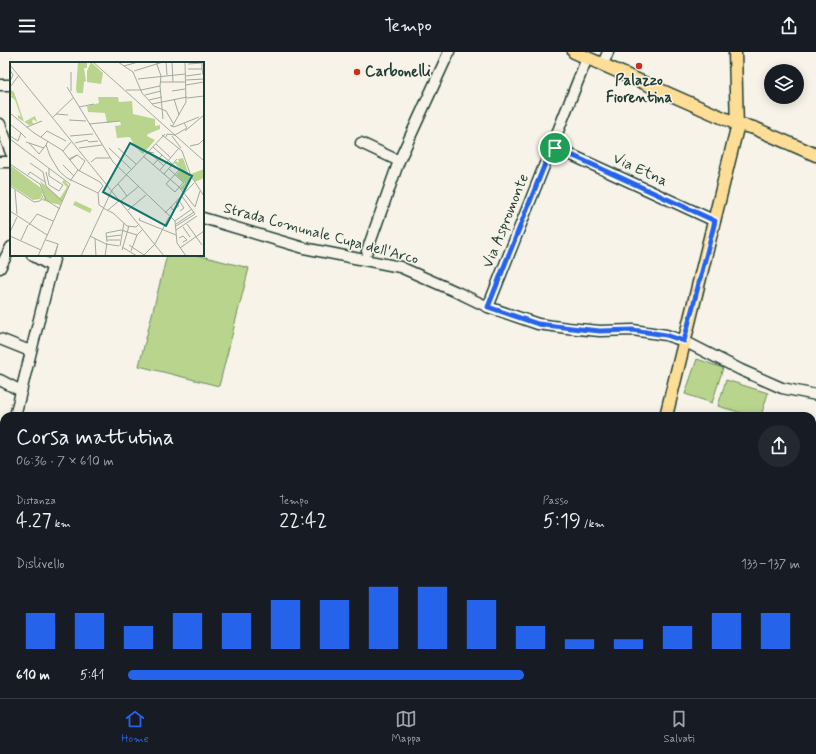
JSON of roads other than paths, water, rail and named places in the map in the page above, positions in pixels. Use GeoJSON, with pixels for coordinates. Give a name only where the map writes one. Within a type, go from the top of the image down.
{"type":"FeatureCollection","features":[{"type":"Feature","properties":{"kind":"main road"},"geometry":{"type":"LineString","coordinates":[[574,52],[737,124],[754,128],[816,155]]}},
{"type":"Feature","properties":{"kind":"main road"},"geometry":{"type":"LineString","coordinates":[[667,412],[715,221],[737,124],[734,52]]}},
{"type":"Feature","properties":{"kind":"main road"},"geometry":{"type":"LineString","coordinates":[[737,124],[748,133],[816,163]]}},
{"type":"Feature","properties":{"kind":"street"},"geometry":{"type":"LineString","coordinates":[[367,251],[399,161],[449,52]]}},
{"type":"Feature","properties":{"kind":"street"},"geometry":{"type":"LineString","coordinates":[[603,64],[608,52]]}},
{"type":"Feature","properties":{"kind":"street","name":"Via Aspromonte"},"geometry":{"type":"LineString","coordinates":[[488,307],[587,58]]}},
{"type":"Feature","properties":{"kind":"street"},"geometry":{"type":"LineString","coordinates":[[0,124],[10,151]]}},
{"type":"Feature","properties":{"kind":"street"},"geometry":{"type":"LineString","coordinates":[[362,143],[399,161]]}},
{"type":"Feature","properties":{"kind":"street","name":"Via Etna"},"geometry":{"type":"LineString","coordinates":[[552,146],[715,221]]}},
{"type":"Feature","properties":{"kind":"street","name":"Strada Comunale Cupa dell'Arco"},"geometry":{"type":"LineString","coordinates":[[204,218],[304,248],[400,267],[488,307],[538,324],[594,330],[633,330],[666,335],[684,341],[741,370],[782,388],[816,395]]}},
{"type":"Feature","properties":{"kind":"street"},"geometry":{"type":"LineString","coordinates":[[0,268],[10,249]]}},
{"type":"Feature","properties":{"kind":"street"},"geometry":{"type":"LineString","coordinates":[[34,256],[51,266]]}},
{"type":"Feature","properties":{"kind":"street"},"geometry":{"type":"LineString","coordinates":[[15,412],[55,256]]}},
{"type":"Feature","properties":{"kind":"street"},"geometry":{"type":"LineString","coordinates":[[0,339],[30,351]]}},
{"type":"Feature","properties":{"kind":"street"},"geometry":{"type":"LineString","coordinates":[[0,380],[21,391]]}},
{"type":"Feature","properties":{"kind":"place","name":"Palazzo Fiorentina"},"geometry":{"type":"Point","coordinates":[639,66]}},
{"type":"Feature","properties":{"kind":"place","name":"Carbonelli"},"geometry":{"type":"Point","coordinates":[357,72]}}]}
